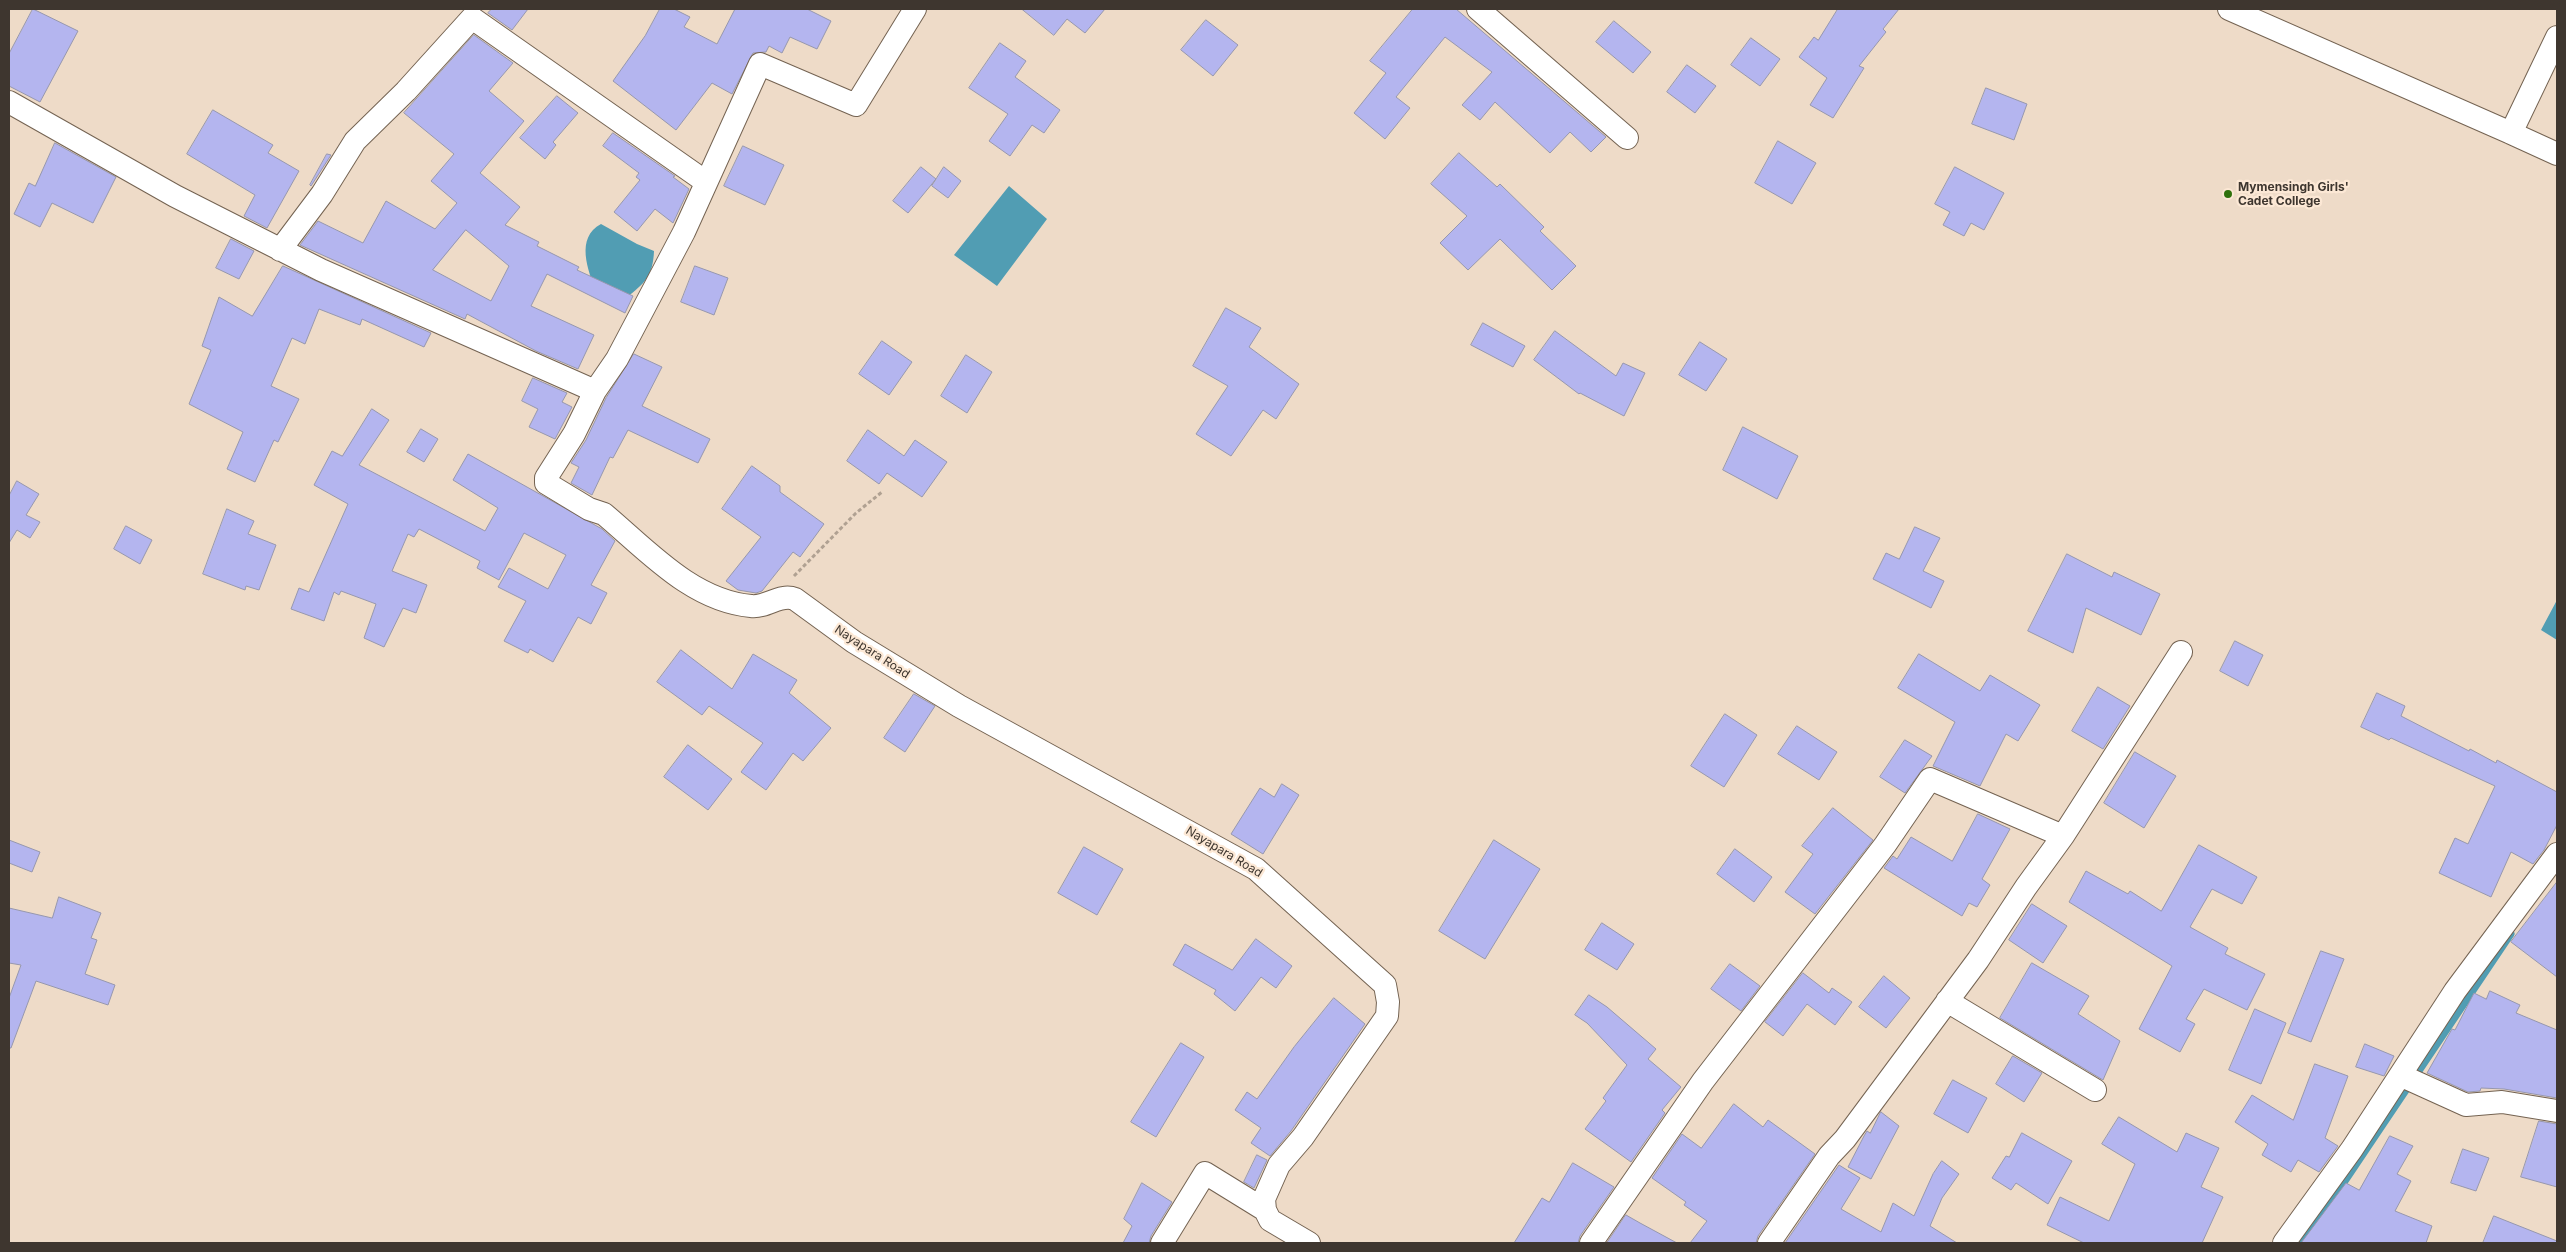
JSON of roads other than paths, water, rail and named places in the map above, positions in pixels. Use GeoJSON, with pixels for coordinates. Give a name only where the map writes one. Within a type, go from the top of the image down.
{"type":"FeatureCollection","features":[{"type":"Feature","properties":{"kind":"street"},"geometry":{"type":"LineString","coordinates":[[9,102],[174,196],[280,250],[595,391],[617,359],[684,232],[760,64],[856,105],[915,9]]}},
{"type":"Feature","properties":{"kind":"street"},"geometry":{"type":"LineString","coordinates":[[1478,9],[1627,138]]}},
{"type":"Feature","properties":{"kind":"street"},"geometry":{"type":"LineString","coordinates":[[2230,9],[2557,154]]}},
{"type":"Feature","properties":{"kind":"street"},"geometry":{"type":"LineString","coordinates":[[280,250],[322,194],[355,141],[406,91],[472,18],[706,182]]}},
{"type":"Feature","properties":{"kind":"street"},"geometry":{"type":"LineString","coordinates":[[2511,133],[2557,37]]}},
{"type":"Feature","properties":{"kind":"street","name":"Nayapara Road"},"geometry":{"type":"LineString","coordinates":[[595,391],[574,434],[546,478],[550,487],[589,509],[604,514],[683,581],[716,598],[752,606],[784,597],[795,599],[854,642],[959,706],[1256,869],[1384,985],[1388,1002],[1387,1016],[1302,1136],[1279,1164],[1264,1199],[1265,1210]]}},
{"type":"Feature","properties":{"kind":"street"},"geometry":{"type":"LineString","coordinates":[[1769,1243],[1829,1156],[1845,1139],[1947,1001],[2063,836],[2181,652]]}},
{"type":"Feature","properties":{"kind":"street"},"geometry":{"type":"LineString","coordinates":[[1591,1243],[1703,1081],[1885,845],[1930,779],[2063,836]]}},
{"type":"Feature","properties":{"kind":"street"},"geometry":{"type":"LineString","coordinates":[[2284,1243],[2402,1076],[2455,992],[2557,854]]}},
{"type":"Feature","properties":{"kind":"street"},"geometry":{"type":"LineString","coordinates":[[1947,1001],[2095,1090]]}},
{"type":"Feature","properties":{"kind":"street"},"geometry":{"type":"LineString","coordinates":[[2402,1076],[2466,1105],[2502,1102],[2557,1111]]}},
{"type":"Feature","properties":{"kind":"street"},"geometry":{"type":"LineString","coordinates":[[1162,1243],[1204,1174],[1265,1210],[1270,1220],[1308,1243]]}},
{"type":"Feature","properties":{"kind":"water"},"geometry":{"type":"Polygon","coordinates":[[[1009,186],[1047,219],[997,286],[954,255],[1009,186]]]}},
{"type":"Feature","properties":{"kind":"water"},"geometry":{"type":"Polygon","coordinates":[[[601,224],[654,251],[650,273],[643,283],[626,298],[596,292],[587,265],[586,246],[588,237],[601,224]]]}},
{"type":"Feature","properties":{"kind":"water"},"geometry":{"type":"Polygon","coordinates":[[[2557,600],[2557,640],[2541,630],[2557,600]]]}},
{"type":"Feature","properties":{"kind":"waterway"},"geometry":{"type":"LineString","coordinates":[[2299,1243],[2335,1196],[2511,934]]}},
{"type":"Feature","properties":{"kind":"place","name":"Mymensingh Girls' Cadet College"},"geometry":{"type":"Point","coordinates":[2228,194]}}]}
